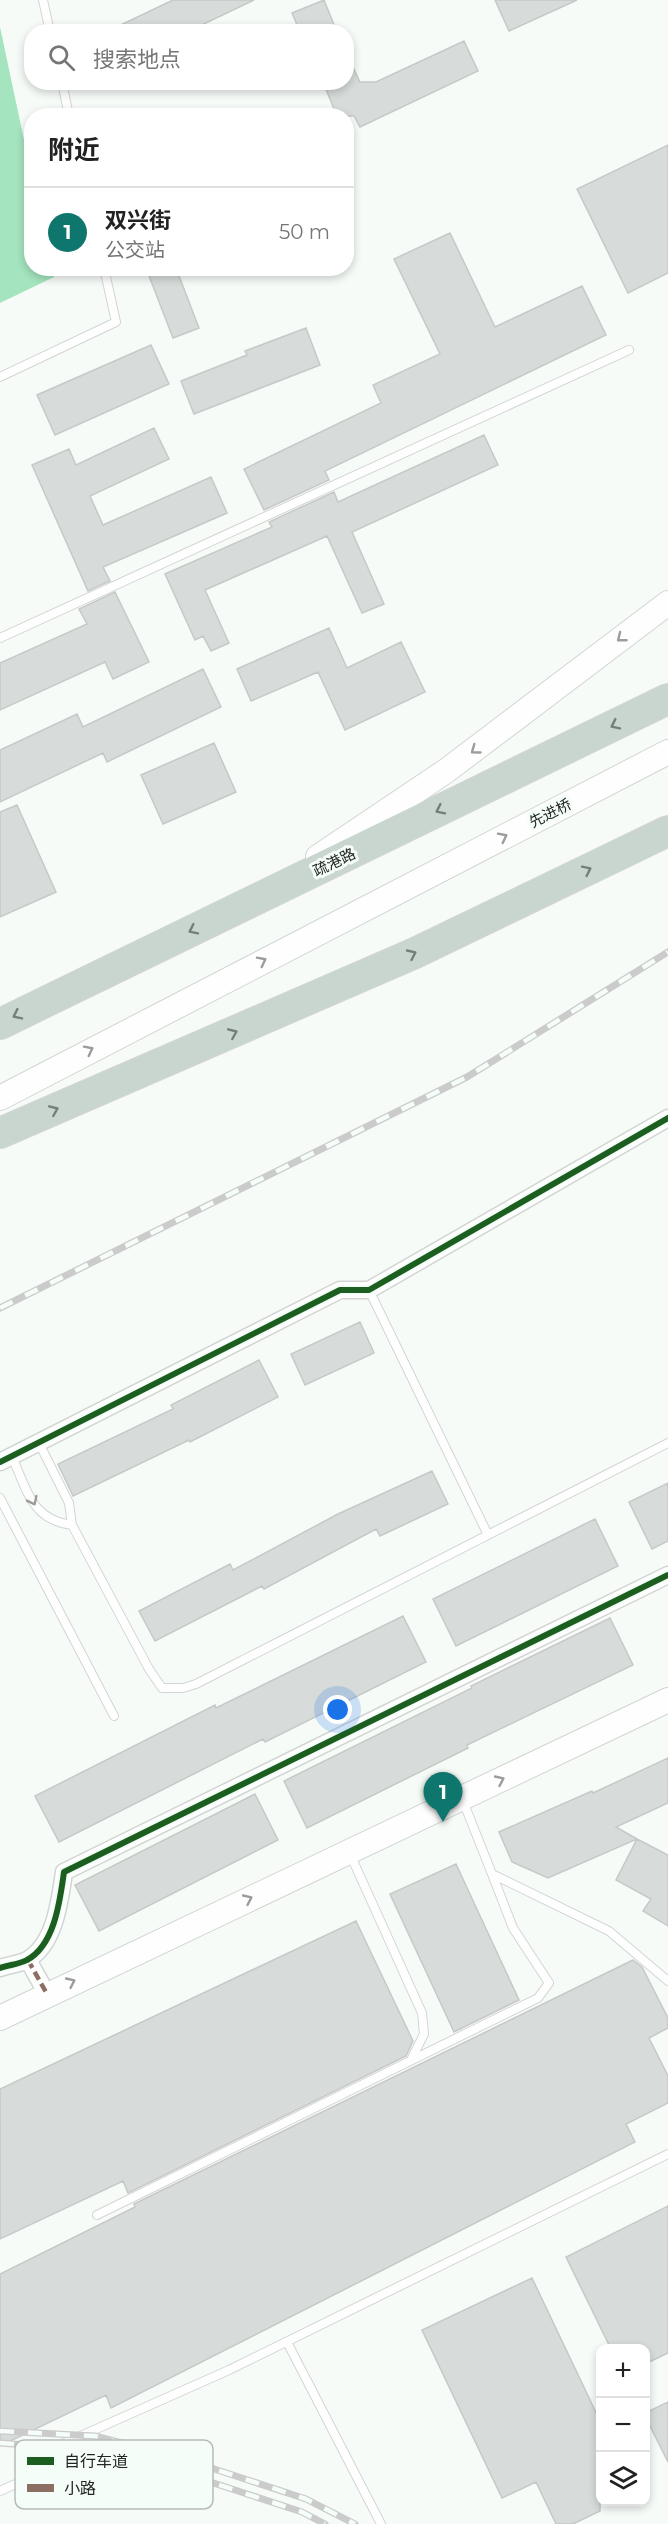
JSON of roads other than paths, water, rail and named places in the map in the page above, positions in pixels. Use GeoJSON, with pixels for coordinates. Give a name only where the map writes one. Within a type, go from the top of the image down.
{"type":"FeatureCollection","features":[{"type":"Feature","properties":{"kind":"highway","name":"疏港路"},"geometry":{"type":"LineString","coordinates":[[0,1024],[668,699]]}},
{"type":"Feature","properties":{"kind":"highway"},"geometry":{"type":"LineString","coordinates":[[0,1132],[405,957],[668,831]]}},
{"type":"Feature","properties":{"kind":"main road"},"geometry":{"type":"LineString","coordinates":[[245,905],[427,784],[523,715],[668,603]]}},
{"type":"Feature","properties":{"kind":"main road","name":"先进桥"},"geometry":{"type":"LineString","coordinates":[[0,1098],[668,753]]}},
{"type":"Feature","properties":{"kind":"main road"},"geometry":{"type":"LineString","coordinates":[[0,2018],[46,1994],[668,1700]]}},
{"type":"Feature","properties":{"kind":"street"},"geometry":{"type":"LineString","coordinates":[[6,1459],[340,1290],[369,1290],[668,1118]]}},
{"type":"Feature","properties":{"kind":"street"},"geometry":{"type":"LineString","coordinates":[[0,1968],[28,1960],[45,1942],[61,1894],[64,1872],[668,1575]]}},
{"type":"Feature","properties":{"kind":"street"},"geometry":{"type":"LineString","coordinates":[[28,1960],[46,1994]]}},
{"type":"Feature","properties":{"kind":"lane"},"geometry":{"type":"LineString","coordinates":[[43,0],[48,24]]}},
{"type":"Feature","properties":{"kind":"lane"},"geometry":{"type":"LineString","coordinates":[[64,90],[67,108]]}},
{"type":"Feature","properties":{"kind":"lane"},"geometry":{"type":"LineString","coordinates":[[0,376],[116,322],[106,276]]}},
{"type":"Feature","properties":{"kind":"lane"},"geometry":{"type":"LineString","coordinates":[[0,638],[629,350]]}},
{"type":"Feature","properties":{"kind":"lane"},"geometry":{"type":"LineString","coordinates":[[369,1290],[488,1535]]}},
{"type":"Feature","properties":{"kind":"lane"},"geometry":{"type":"LineString","coordinates":[[39,1443],[69,1503],[72,1525],[149,1669],[162,1688],[183,1688],[196,1684],[668,1443]]}},
{"type":"Feature","properties":{"kind":"lane"},"geometry":{"type":"LineString","coordinates":[[6,1459],[38,1511],[55,1523],[72,1525]]}},
{"type":"Feature","properties":{"kind":"lane"},"geometry":{"type":"LineString","coordinates":[[0,1498],[114,1716]]}},
{"type":"Feature","properties":{"kind":"lane"},"geometry":{"type":"LineString","coordinates":[[97,2215],[538,1998],[549,1983],[513,1928],[462,1798]]}},
{"type":"Feature","properties":{"kind":"lane"},"geometry":{"type":"LineString","coordinates":[[349,1851],[422,2013],[424,2034],[411,2061]]}},
{"type":"Feature","properties":{"kind":"lane"},"geometry":{"type":"LineString","coordinates":[[492,1874],[609,1931],[668,1981]]}},
{"type":"Feature","properties":{"kind":"lane"},"geometry":{"type":"LineString","coordinates":[[72,2440],[229,2370],[668,2154]]}},
{"type":"Feature","properties":{"kind":"lane"},"geometry":{"type":"LineString","coordinates":[[287,2342],[381,2524]]}},
{"type":"Feature","properties":{"kind":"lane"},"geometry":{"type":"LineString","coordinates":[[0,2491],[15,2484]]}},
{"type":"Feature","properties":{"kind":"railway"},"geometry":{"type":"LineString","coordinates":[[0,1308],[467,1077],[668,952]]}},
{"type":"Feature","properties":{"kind":"railway"},"geometry":{"type":"LineString","coordinates":[[0,2431],[95,2436],[110,2440]]}},
{"type":"Feature","properties":{"kind":"railway"},"geometry":{"type":"LineString","coordinates":[[0,2443],[15,2444]]}},
{"type":"Feature","properties":{"kind":"railway"},"geometry":{"type":"LineString","coordinates":[[213,2469],[306,2499],[355,2524]]}},
{"type":"Feature","properties":{"kind":"railway"},"geometry":{"type":"LineString","coordinates":[[213,2483],[302,2512],[325,2524]]}},
{"type":"Feature","properties":{"kind":"place","name":"双兴街"},"geometry":{"type":"Point","coordinates":[443,1822]}}]}
